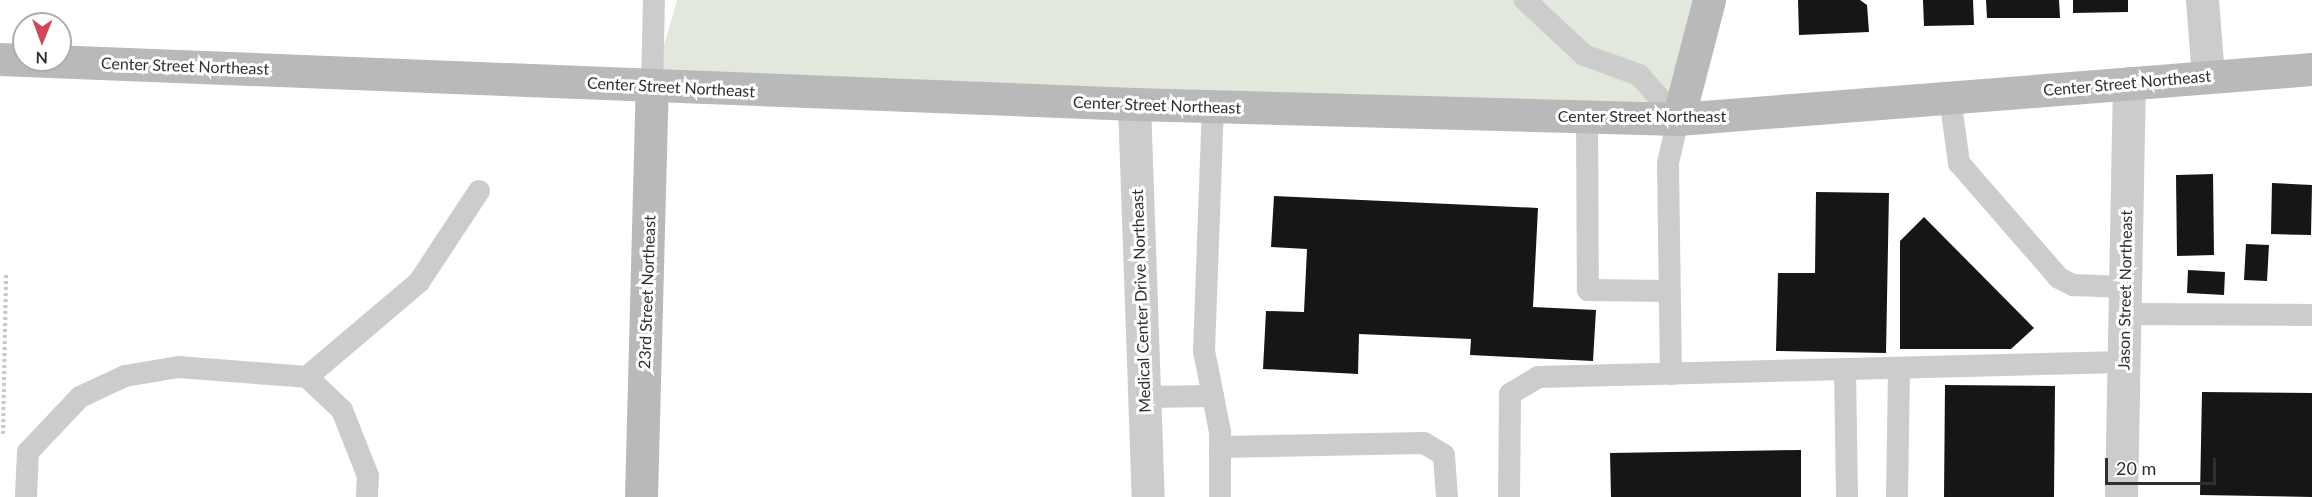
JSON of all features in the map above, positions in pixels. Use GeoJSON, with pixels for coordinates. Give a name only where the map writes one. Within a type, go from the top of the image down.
{"type":"FeatureCollection","features":[{"type":"Feature","properties":{"kind":"main road"},"geometry":{"type":"LineString","coordinates":[[1678,119],[1709,0]]}},
{"type":"Feature","properties":{"kind":"main road","name":"Center Street Northeast"},"geometry":{"type":"LineString","coordinates":[[0,59],[652,87],[1213,107],[1678,119],[2312,69]]}},
{"type":"Feature","properties":{"kind":"main road","name":"23rd Street Northeast"},"geometry":{"type":"LineString","coordinates":[[641,497],[652,87]]}},
{"type":"Feature","properties":{"kind":"street"},"geometry":{"type":"LineString","coordinates":[[2202,0],[2208,76]]}},
{"type":"Feature","properties":{"kind":"street","name":"Jason Street Northeast"},"geometry":{"type":"LineString","coordinates":[[2121,497],[2129,83]]}},
{"type":"Feature","properties":{"kind":"street","name":"Medical Center Drive Northeast"},"geometry":{"type":"LineString","coordinates":[[1134,104],[1148,497]]}},
{"type":"Feature","properties":{"kind":"lane"},"geometry":{"type":"LineString","coordinates":[[652,87],[654,0]]}},
{"type":"Feature","properties":{"kind":"lane"},"geometry":{"type":"LineString","coordinates":[[1525,0],[1584,55],[1639,75],[1678,119],[1668,163],[1671,374]]}},
{"type":"Feature","properties":{"kind":"lane"},"geometry":{"type":"LineString","coordinates":[[1950,98],[1954,148],[1968,174],[2059,278],[2073,285],[2125,301],[2312,315]]}},
{"type":"Feature","properties":{"kind":"lane"},"geometry":{"type":"LineString","coordinates":[[1213,107],[1204,351],[1220,447],[1220,497]]}},
{"type":"Feature","properties":{"kind":"lane"},"geometry":{"type":"LineString","coordinates":[[1587,117],[1588,290],[1670,291]]}},
{"type":"Feature","properties":{"kind":"lane"},"geometry":{"type":"LineString","coordinates":[[307,377],[419,282],[479,191]]}},
{"type":"Feature","properties":{"kind":"lane"},"geometry":{"type":"LineString","coordinates":[[1509,497],[1510,394],[1538,377],[2124,362]]}},
{"type":"Feature","properties":{"kind":"lane"},"geometry":{"type":"LineString","coordinates":[[26,497],[27,452],[47,428],[80,397],[126,376],[178,367],[307,377],[342,410],[368,476],[367,497]]}},
{"type":"Feature","properties":{"kind":"lane"},"geometry":{"type":"LineString","coordinates":[[1897,497],[1899,368]]}},
{"type":"Feature","properties":{"kind":"lane"},"geometry":{"type":"LineString","coordinates":[[1845,369],[1847,497]]}},
{"type":"Feature","properties":{"kind":"lane"},"geometry":{"type":"LineString","coordinates":[[1145,397],[1213,396]]}},
{"type":"Feature","properties":{"kind":"lane"},"geometry":{"type":"LineString","coordinates":[[1220,447],[1424,443],[1444,455],[1447,497]]}},
{"type":"Feature","properties":{"kind":"path"},"geometry":{"type":"LineString","coordinates":[[3,438],[6,273]]}},
{"type":"Feature","properties":{"kind":"shaded area"},"geometry":{"type":"Polygon","coordinates":[[[677,0],[1710,0],[1678,119],[652,87],[677,0]]]}},
{"type":"Feature","properties":{"kind":"building"},"geometry":{"type":"Polygon","coordinates":[[[1798,0],[1860,0],[1867,5],[1869,32],[1799,35],[1798,0]]]}},
{"type":"Feature","properties":{"kind":"building"},"geometry":{"type":"Polygon","coordinates":[[[1923,0],[1973,0],[1974,25],[1924,26],[1923,0]]]}},
{"type":"Feature","properties":{"kind":"building"},"geometry":{"type":"Polygon","coordinates":[[[1986,0],[2059,0],[2060,18],[1987,18],[1986,0]]]}},
{"type":"Feature","properties":{"kind":"building"},"geometry":{"type":"Polygon","coordinates":[[[2073,0],[2128,0],[2128,12],[2073,13],[2073,0]]]}},
{"type":"Feature","properties":{"kind":"building"},"geometry":{"type":"Polygon","coordinates":[[[2213,174],[2214,255],[2177,256],[2176,175],[2213,174]]]}},
{"type":"Feature","properties":{"kind":"building"},"geometry":{"type":"Polygon","coordinates":[[[2272,183],[2312,185],[2311,235],[2271,234],[2272,183]]]}},
{"type":"Feature","properties":{"kind":"building"},"geometry":{"type":"Polygon","coordinates":[[[1816,192],[1889,193],[1886,353],[1776,351],[1778,273],[1815,273],[1816,192]]]}},
{"type":"Feature","properties":{"kind":"building"},"geometry":{"type":"Polygon","coordinates":[[[1274,196],[1538,208],[1533,307],[1596,310],[1593,361],[1470,355],[1471,339],[1359,334],[1358,374],[1263,369],[1266,311],[1304,312],[1307,249],[1271,247],[1274,196]]]}},
{"type":"Feature","properties":{"kind":"building"},"geometry":{"type":"Polygon","coordinates":[[[1924,217],[2034,328],[2011,349],[1900,349],[1900,241],[1924,217]]]}},
{"type":"Feature","properties":{"kind":"building"},"geometry":{"type":"Polygon","coordinates":[[[2246,244],[2269,245],[2267,281],[2244,280],[2246,244]]]}},
{"type":"Feature","properties":{"kind":"building"},"geometry":{"type":"Polygon","coordinates":[[[2188,270],[2225,272],[2224,295],[2187,293],[2188,270]]]}},
{"type":"Feature","properties":{"kind":"building"},"geometry":{"type":"Polygon","coordinates":[[[1945,385],[2055,386],[2054,497],[1944,497],[1945,385]]]}},
{"type":"Feature","properties":{"kind":"building"},"geometry":{"type":"Polygon","coordinates":[[[2202,392],[2312,393],[2312,497],[2200,495],[2202,392]]]}},
{"type":"Feature","properties":{"kind":"building"},"geometry":{"type":"Polygon","coordinates":[[[1801,450],[1801,497],[1611,497],[1610,453],[1801,450]]]}}]}
